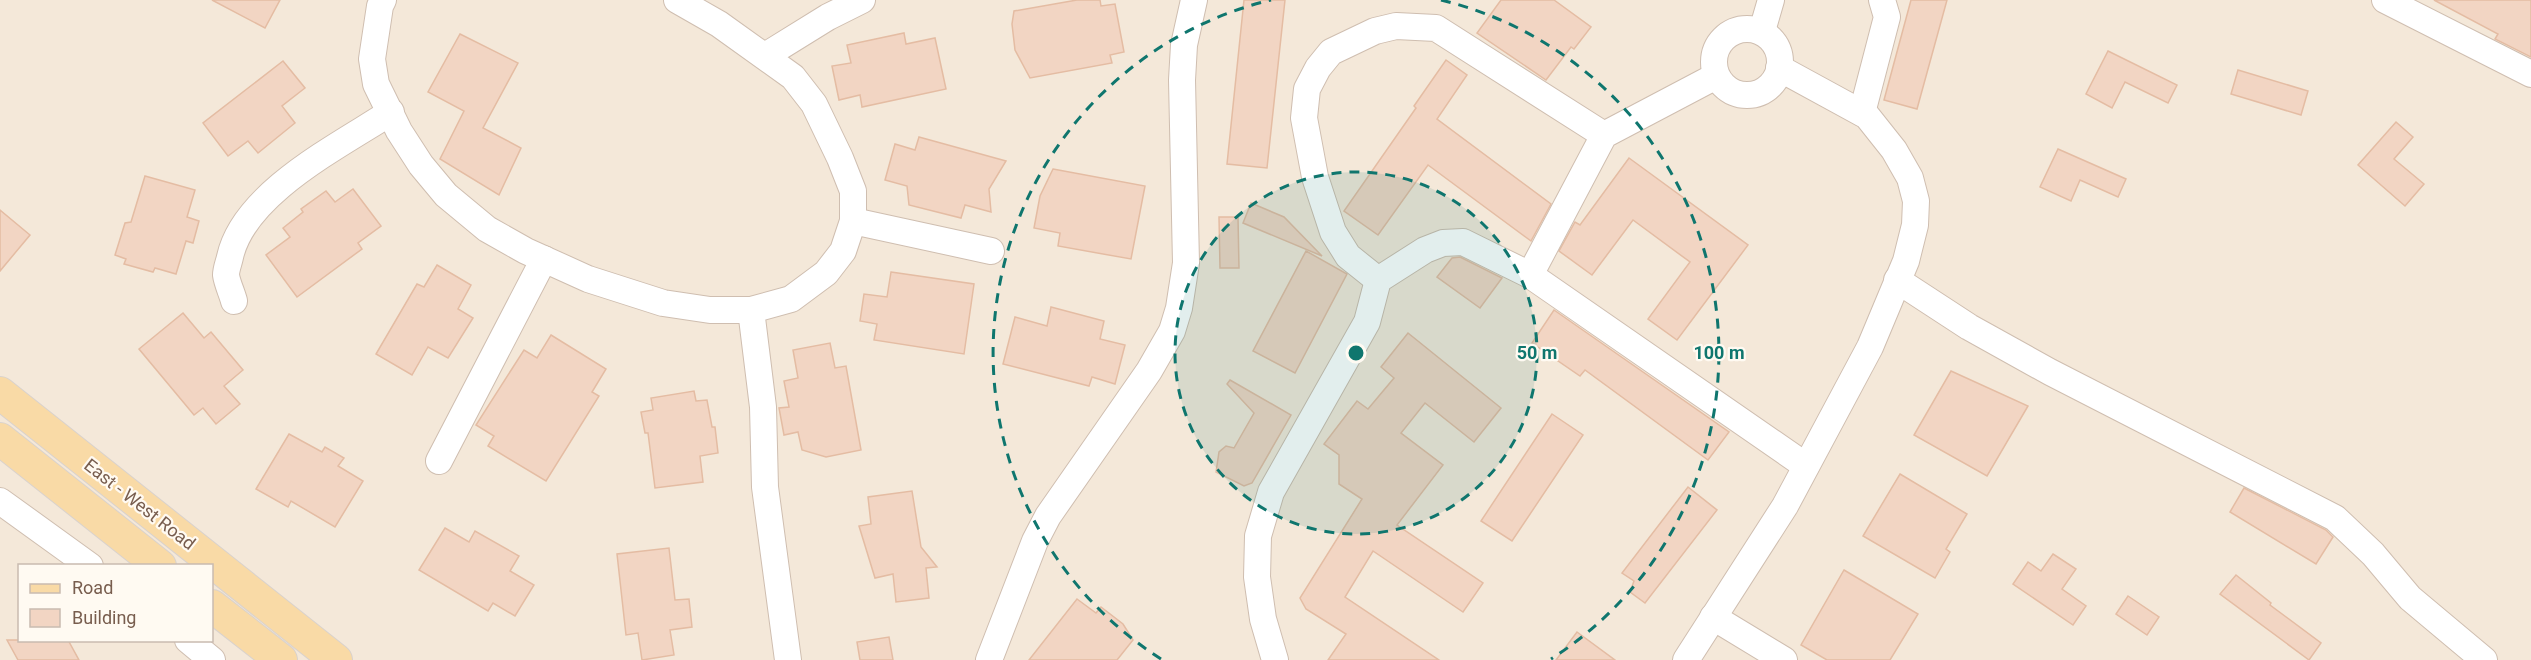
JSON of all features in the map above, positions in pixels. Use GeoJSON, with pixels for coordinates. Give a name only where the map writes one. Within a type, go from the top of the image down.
{"type":"FeatureCollection","features":[{"type":"Feature","properties":{"kind":"main road","name":"East - West Road"},"geometry":{"type":"LineString","coordinates":[[0,393],[336,660]]}},
{"type":"Feature","properties":{"kind":"main road","name":"East - West Road"},"geometry":{"type":"LineString","coordinates":[[0,439],[157,564]]}},
{"type":"Feature","properties":{"kind":"main road"},"geometry":{"type":"LineString","coordinates":[[213,607],[281,660]]}},
{"type":"Feature","properties":{"kind":"street"},"geometry":{"type":"LineString","coordinates":[[383,0],[380,6],[372,60],[376,84],[421,165],[446,195],[487,229],[588,279],[663,303],[710,310],[751,310],[791,299],[826,273],[843,251],[854,221],[852,191],[827,128],[814,104],[793,77],[719,24],[677,0]]}},
{"type":"Feature","properties":{"kind":"street"},"geometry":{"type":"LineString","coordinates":[[765,57],[828,17],[862,0]]}},
{"type":"Feature","properties":{"kind":"street"},"geometry":{"type":"LineString","coordinates":[[989,660],[1035,541],[1048,516],[1144,380],[1162,350],[1175,319],[1186,262],[1182,81],[1184,45],[1194,0]]}},
{"type":"Feature","properties":{"kind":"street"},"geometry":{"type":"LineString","coordinates":[[1762,31],[1772,0]]}},
{"type":"Feature","properties":{"kind":"street"},"geometry":{"type":"LineString","coordinates":[[1862,113],[1887,17],[1882,0]]}},
{"type":"Feature","properties":{"kind":"street"},"geometry":{"type":"LineString","coordinates":[[2385,0],[2531,74]]}},
{"type":"Feature","properties":{"kind":"street"},"geometry":{"type":"LineString","coordinates":[[1378,280],[1348,256],[1333,232],[1315,177],[1304,118],[1307,89],[1318,68],[1331,52],[1375,31],[1396,26],[1436,28],[1604,135]]}},
{"type":"Feature","properties":{"kind":"street"},"geometry":{"type":"LineString","coordinates":[[1739,31],[1762,31],[1772,40],[1777,50],[1781,61],[1779,68],[1774,82],[1764,91],[1753,95],[1742,95],[1731,92],[1716,76],[1714,52],[1730,34],[1739,31]]}},
{"type":"Feature","properties":{"kind":"street"},"geometry":{"type":"LineString","coordinates":[[1686,660],[1785,506],[1870,347],[1906,261],[1915,225],[1916,201],[1910,178],[1894,150],[1862,113],[1779,68]]}},
{"type":"Feature","properties":{"kind":"street"},"geometry":{"type":"LineString","coordinates":[[1530,275],[1604,135],[1716,76]]}},
{"type":"Feature","properties":{"kind":"street"},"geometry":{"type":"LineString","coordinates":[[234,301],[226,274],[231,251],[241,228],[256,209],[286,180],[391,112]]}},
{"type":"Feature","properties":{"kind":"street"},"geometry":{"type":"LineString","coordinates":[[854,221],[991,251]]}},
{"type":"Feature","properties":{"kind":"street"},"geometry":{"type":"LineString","coordinates":[[1275,660],[1263,619],[1257,578],[1258,536],[1271,492],[1367,322],[1378,280],[1425,250],[1443,243],[1463,242],[1530,275],[1806,466]]}},
{"type":"Feature","properties":{"kind":"street"},"geometry":{"type":"LineString","coordinates":[[439,461],[544,259]]}},
{"type":"Feature","properties":{"kind":"street"},"geometry":{"type":"LineString","coordinates":[[1897,280],[1969,327],[2050,372],[2335,518],[2373,554],[2410,598],[2484,660]]}},
{"type":"Feature","properties":{"kind":"street"},"geometry":{"type":"LineString","coordinates":[[751,310],[763,407],[765,487],[788,660]]}},
{"type":"Feature","properties":{"kind":"street"},"geometry":{"type":"LineString","coordinates":[[0,501],[87,564]]}},
{"type":"Feature","properties":{"kind":"street"},"geometry":{"type":"LineString","coordinates":[[1713,617],[1784,660]]}},
{"type":"Feature","properties":{"kind":"street"},"geometry":{"type":"LineString","coordinates":[[190,642],[213,660]]}},
{"type":"Feature","properties":{"kind":"shaded area"},"geometry":{"type":"Polygon","coordinates":[[[0,0],[2531,0],[2531,660],[0,660],[0,0]]]}},
{"type":"Feature","properties":{"kind":"building"},"geometry":{"type":"Polygon","coordinates":[[[212,0],[280,0],[265,28],[212,0]]]}},
{"type":"Feature","properties":{"kind":"building"},"geometry":{"type":"Polygon","coordinates":[[[1077,0],[1100,0],[1101,6],[1115,4],[1124,52],[1110,55],[1112,63],[1030,78],[1015,50],[1012,24],[1014,11],[1077,0]]]}},
{"type":"Feature","properties":{"kind":"building"},"geometry":{"type":"Polygon","coordinates":[[[1244,0],[1285,0],[1267,168],[1227,164],[1244,0]]]}},
{"type":"Feature","properties":{"kind":"building"},"geometry":{"type":"Polygon","coordinates":[[[1501,0],[1554,0],[1591,27],[1574,49],[1571,47],[1546,80],[1477,33],[1501,0]]]}},
{"type":"Feature","properties":{"kind":"building"},"geometry":{"type":"Polygon","coordinates":[[[1911,0],[1947,0],[1917,109],[1884,100],[1911,0]]]}},
{"type":"Feature","properties":{"kind":"building"},"geometry":{"type":"Polygon","coordinates":[[[2434,0],[2531,0],[2531,57],[2495,39],[2498,34],[2434,0]]]}},
{"type":"Feature","properties":{"kind":"building"},"geometry":{"type":"Polygon","coordinates":[[[904,33],[906,44],[935,38],[946,89],[862,107],[860,95],[839,100],[832,66],[851,63],[847,45],[904,33]]]}},
{"type":"Feature","properties":{"kind":"building"},"geometry":{"type":"Polygon","coordinates":[[[460,34],[518,63],[483,128],[521,148],[499,195],[440,159],[464,111],[428,92],[460,34]]]}},
{"type":"Feature","properties":{"kind":"building"},"geometry":{"type":"Polygon","coordinates":[[[2108,51],[2177,85],[2168,103],[2125,82],[2112,108],[2086,94],[2108,51]]]}},
{"type":"Feature","properties":{"kind":"building"},"geometry":{"type":"Polygon","coordinates":[[[1446,60],[1467,75],[1437,119],[1551,204],[1531,241],[1428,165],[1378,235],[1344,211],[1416,108],[1414,106],[1446,60]]]}},
{"type":"Feature","properties":{"kind":"building"},"geometry":{"type":"Polygon","coordinates":[[[283,61],[305,88],[282,106],[295,123],[258,153],[248,141],[228,156],[203,123],[283,61]]]}},
{"type":"Feature","properties":{"kind":"building"},"geometry":{"type":"Polygon","coordinates":[[[2238,70],[2308,91],[2301,115],[2231,94],[2238,70]]]}},
{"type":"Feature","properties":{"kind":"building"},"geometry":{"type":"Polygon","coordinates":[[[2396,122],[2413,137],[2394,159],[2424,184],[2405,206],[2358,165],[2396,122]]]}},
{"type":"Feature","properties":{"kind":"building"},"geometry":{"type":"Polygon","coordinates":[[[919,137],[1006,161],[989,189],[991,212],[965,205],[961,218],[909,205],[907,186],[885,180],[895,144],[915,150],[919,137]]]}},
{"type":"Feature","properties":{"kind":"building"},"geometry":{"type":"Polygon","coordinates":[[[2058,149],[2126,179],[2118,197],[2080,180],[2071,201],[2040,187],[2058,149]]]}},
{"type":"Feature","properties":{"kind":"building"},"geometry":{"type":"Polygon","coordinates":[[[1629,158],[1748,245],[1677,340],[1648,319],[1690,262],[1633,220],[1592,275],[1559,251],[1575,222],[1580,225],[1629,158]]]}},
{"type":"Feature","properties":{"kind":"building"},"geometry":{"type":"Polygon","coordinates":[[[1053,169],[1145,186],[1131,259],[1058,246],[1060,233],[1034,228],[1040,196],[1053,169]]]}},
{"type":"Feature","properties":{"kind":"building"},"geometry":{"type":"Polygon","coordinates":[[[145,176],[195,190],[187,217],[199,221],[193,243],[186,241],[176,274],[155,268],[153,272],[124,264],[126,259],[115,255],[125,223],[131,222],[145,176]]]}},
{"type":"Feature","properties":{"kind":"building"},"geometry":{"type":"Polygon","coordinates":[[[353,189],[381,226],[358,243],[362,249],[297,297],[266,255],[290,237],[283,228],[303,212],[301,209],[326,191],[335,202],[353,189]]]}},
{"type":"Feature","properties":{"kind":"building"},"geometry":{"type":"Polygon","coordinates":[[[1251,203],[1284,217],[1322,256],[1243,223],[1251,203]]]}},
{"type":"Feature","properties":{"kind":"building"},"geometry":{"type":"Polygon","coordinates":[[[0,210],[30,235],[0,271],[0,210]]]}},
{"type":"Feature","properties":{"kind":"building"},"geometry":{"type":"Polygon","coordinates":[[[1219,217],[1238,217],[1239,268],[1220,268],[1219,217]]]}},
{"type":"Feature","properties":{"kind":"building"},"geometry":{"type":"Polygon","coordinates":[[[1306,251],[1347,274],[1295,373],[1253,351],[1306,251]]]}},
{"type":"Feature","properties":{"kind":"building"},"geometry":{"type":"Polygon","coordinates":[[[1460,257],[1502,278],[1480,308],[1437,277],[1452,258],[1460,257]]]}},
{"type":"Feature","properties":{"kind":"building"},"geometry":{"type":"Polygon","coordinates":[[[437,265],[471,285],[458,309],[473,318],[448,358],[428,347],[412,375],[376,354],[417,284],[424,287],[437,265]]]}},
{"type":"Feature","properties":{"kind":"building"},"geometry":{"type":"Polygon","coordinates":[[[891,272],[974,284],[964,354],[874,340],[877,324],[860,321],[864,294],[887,297],[891,272]]]}},
{"type":"Feature","properties":{"kind":"building"},"geometry":{"type":"Polygon","coordinates":[[[1051,307],[1104,321],[1100,339],[1125,345],[1115,384],[1092,377],[1089,386],[1003,364],[1015,317],[1047,326],[1051,307]]]}},
{"type":"Feature","properties":{"kind":"building"},"geometry":{"type":"Polygon","coordinates":[[[1554,310],[1729,432],[1708,460],[1585,370],[1580,376],[1532,343],[1554,310]]]}},
{"type":"Feature","properties":{"kind":"building"},"geometry":{"type":"Polygon","coordinates":[[[183,313],[204,338],[211,332],[243,370],[224,386],[240,404],[216,424],[203,408],[194,415],[139,349],[183,313]]]}},
{"type":"Feature","properties":{"kind":"building"},"geometry":{"type":"Polygon","coordinates":[[[1408,333],[1501,408],[1474,442],[1425,403],[1401,433],[1443,465],[1397,525],[1483,583],[1463,612],[1373,551],[1345,597],[1439,660],[1328,660],[1346,634],[1306,609],[1300,598],[1362,499],[1339,484],[1339,455],[1324,444],[1357,401],[1368,409],[1394,378],[1381,367],[1408,333]]]}},
{"type":"Feature","properties":{"kind":"building"},"geometry":{"type":"Polygon","coordinates":[[[551,335],[606,369],[592,392],[599,396],[546,481],[488,446],[494,436],[476,425],[524,350],[537,358],[551,335]]]}},
{"type":"Feature","properties":{"kind":"building"},"geometry":{"type":"Polygon","coordinates":[[[830,343],[835,368],[846,366],[861,450],[826,457],[802,450],[798,432],[784,435],[779,408],[789,407],[784,381],[798,378],[793,350],[830,343]]]}},
{"type":"Feature","properties":{"kind":"building"},"geometry":{"type":"Polygon","coordinates":[[[1951,371],[2028,406],[1987,476],[1914,435],[1951,371]]]}},
{"type":"Feature","properties":{"kind":"building"},"geometry":{"type":"Polygon","coordinates":[[[1230,380],[1291,415],[1252,483],[1244,486],[1216,472],[1219,452],[1226,446],[1234,448],[1254,413],[1227,384],[1230,380]]]}},
{"type":"Feature","properties":{"kind":"building"},"geometry":{"type":"Polygon","coordinates":[[[694,391],[696,401],[707,400],[712,427],[715,427],[718,453],[700,456],[703,482],[655,488],[648,433],[645,433],[641,412],[653,410],[651,398],[694,391]]]}},
{"type":"Feature","properties":{"kind":"building"},"geometry":{"type":"Polygon","coordinates":[[[1552,414],[1583,435],[1512,541],[1481,521],[1552,414]]]}},
{"type":"Feature","properties":{"kind":"building"},"geometry":{"type":"Polygon","coordinates":[[[289,434],[322,452],[325,447],[344,458],[338,466],[363,481],[335,527],[291,501],[288,507],[256,489],[289,434]]]}},
{"type":"Feature","properties":{"kind":"building"},"geometry":{"type":"Polygon","coordinates":[[[1900,474],[1967,514],[1946,549],[1950,552],[1935,578],[1863,536],[1900,474]]]}},
{"type":"Feature","properties":{"kind":"building"},"geometry":{"type":"Polygon","coordinates":[[[1688,487],[1717,510],[1645,603],[1630,592],[1634,581],[1622,573],[1688,487]]]}},
{"type":"Feature","properties":{"kind":"building"},"geometry":{"type":"Polygon","coordinates":[[[2244,488],[2326,530],[2333,537],[2316,564],[2230,512],[2244,488]]]}},
{"type":"Feature","properties":{"kind":"building"},"geometry":{"type":"Polygon","coordinates":[[[912,491],[921,547],[937,567],[926,568],[929,598],[896,602],[893,574],[875,578],[859,526],[871,524],[868,497],[912,491]]]}},
{"type":"Feature","properties":{"kind":"building"},"geometry":{"type":"Polygon","coordinates":[[[445,528],[469,542],[475,531],[519,556],[510,571],[534,585],[515,616],[493,603],[488,611],[419,570],[445,528]]]}},
{"type":"Feature","properties":{"kind":"building"},"geometry":{"type":"Polygon","coordinates":[[[669,548],[675,600],[689,599],[692,627],[670,630],[674,655],[642,660],[638,633],[626,635],[617,554],[669,548]]]}},
{"type":"Feature","properties":{"kind":"building"},"geometry":{"type":"Polygon","coordinates":[[[2053,554],[2076,569],[2062,589],[2086,606],[2073,625],[2013,584],[2028,562],[2041,571],[2053,554]]]}},
{"type":"Feature","properties":{"kind":"building"},"geometry":{"type":"Polygon","coordinates":[[[1844,570],[1918,614],[1890,660],[1827,660],[1801,645],[1844,570]]]}},
{"type":"Feature","properties":{"kind":"building"},"geometry":{"type":"Polygon","coordinates":[[[2236,575],[2271,603],[2270,605],[2321,643],[2309,660],[2220,594],[2236,575]]]}},
{"type":"Feature","properties":{"kind":"building"},"geometry":{"type":"Polygon","coordinates":[[[2128,596],[2159,617],[2147,635],[2116,614],[2128,596]]]}},
{"type":"Feature","properties":{"kind":"building"},"geometry":{"type":"Polygon","coordinates":[[[1077,599],[1096,613],[1101,607],[1123,624],[1133,640],[1117,660],[1029,660],[1077,599]]]}},
{"type":"Feature","properties":{"kind":"building"},"geometry":{"type":"Polygon","coordinates":[[[1577,632],[1615,660],[1556,660],[1577,632]]]}},
{"type":"Feature","properties":{"kind":"building"},"geometry":{"type":"Polygon","coordinates":[[[889,637],[893,660],[860,660],[857,642],[889,637]]]}},
{"type":"Feature","properties":{"kind":"building"},"geometry":{"type":"Polygon","coordinates":[[[7,640],[69,642],[79,660],[18,660],[7,640]]]}}]}
